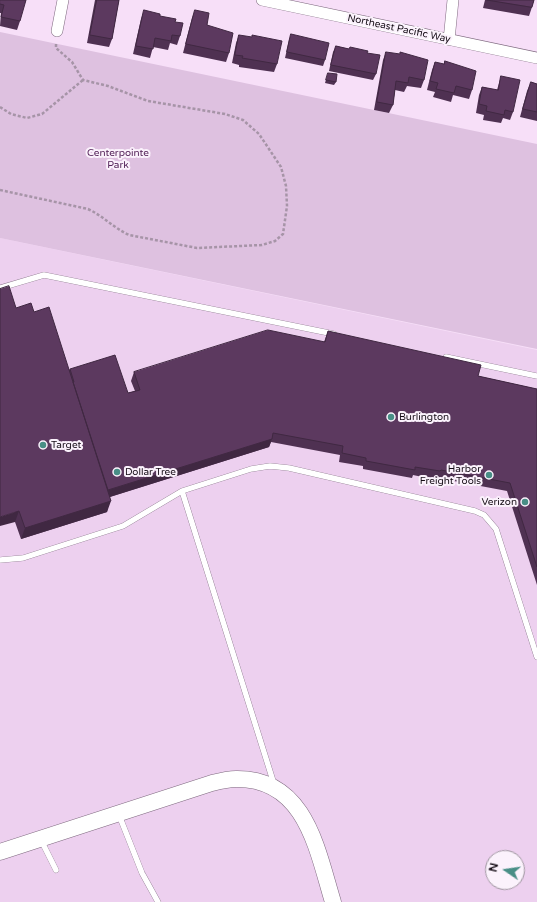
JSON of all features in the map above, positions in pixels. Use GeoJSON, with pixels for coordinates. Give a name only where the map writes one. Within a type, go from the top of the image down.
{"type":"FeatureCollection","features":[{"type":"Feature","properties":{"kind":"street"},"geometry":{"type":"LineString","coordinates":[[57,31],[64,0]]}},
{"type":"Feature","properties":{"kind":"street","name":"Northeast Pacific Way"},"geometry":{"type":"LineString","coordinates":[[262,0],[537,58]]}},
{"type":"Feature","properties":{"kind":"street"},"geometry":{"type":"LineString","coordinates":[[449,40],[453,0]]}},
{"type":"Feature","properties":{"kind":"street"},"geometry":{"type":"LineString","coordinates":[[0,852],[119,814],[212,782],[236,778],[260,782],[275,789],[282,793],[300,810],[311,831],[333,902]]}},
{"type":"Feature","properties":{"kind":"lane"},"geometry":{"type":"LineString","coordinates":[[0,288],[44,275],[341,336]]}},
{"type":"Feature","properties":{"kind":"lane"},"geometry":{"type":"LineString","coordinates":[[443,357],[537,376]]}},
{"type":"Feature","properties":{"kind":"lane"},"geometry":{"type":"LineString","coordinates":[[0,560],[22,558],[123,526],[182,491],[251,469],[270,466],[289,468],[479,513],[491,521],[496,529],[537,657]]}},
{"type":"Feature","properties":{"kind":"lane"},"geometry":{"type":"LineString","coordinates":[[182,491],[275,789]]}},
{"type":"Feature","properties":{"kind":"lane"},"geometry":{"type":"LineString","coordinates":[[119,814],[142,873],[158,902]]}},
{"type":"Feature","properties":{"kind":"lane"},"geometry":{"type":"LineString","coordinates":[[40,839],[56,870]]}},
{"type":"Feature","properties":{"kind":"path"},"geometry":{"type":"LineString","coordinates":[[0,190],[88,209],[101,215],[119,230],[129,235],[197,248],[262,245],[275,241],[283,234],[287,206],[286,186],[281,168],[259,134],[243,120],[225,114],[148,101],[108,86],[83,80],[72,62],[56,48],[57,31]]}},
{"type":"Feature","properties":{"kind":"path"},"geometry":{"type":"LineString","coordinates":[[0,107],[11,114],[27,118],[42,114],[83,80]]}},
{"type":"Feature","properties":{"kind":"shaded area"},"geometry":{"type":"Polygon","coordinates":[[[0,238],[537,350],[537,902],[0,902],[0,238]]]}},
{"type":"Feature","properties":{"kind":"green space","name":"Centerpointe Park"},"geometry":{"type":"Polygon","coordinates":[[[0,32],[537,144],[537,349],[0,238],[0,32]]]}},
{"type":"Feature","properties":{"kind":"building"},"geometry":{"type":"Polygon","coordinates":[[[0,0],[26,0],[20,21],[1,17],[4,5],[0,4],[0,0]]]}},
{"type":"Feature","properties":{"kind":"building"},"geometry":{"type":"Polygon","coordinates":[[[97,0],[119,0],[112,39],[90,35],[97,0]]]}},
{"type":"Feature","properties":{"kind":"building"},"geometry":{"type":"Polygon","coordinates":[[[487,0],[534,0],[532,7],[487,0]]]}},
{"type":"Feature","properties":{"kind":"building"},"geometry":{"type":"Polygon","coordinates":[[[144,10],[160,14],[160,16],[176,19],[175,22],[183,23],[180,36],[172,35],[171,41],[155,38],[153,49],[136,46],[144,10]]]}},
{"type":"Feature","properties":{"kind":"building"},"geometry":{"type":"Polygon","coordinates":[[[195,10],[209,13],[207,25],[233,33],[229,53],[186,44],[195,10]]]}},
{"type":"Feature","properties":{"kind":"building"},"geometry":{"type":"Polygon","coordinates":[[[291,34],[329,43],[325,60],[287,52],[291,34]]]}},
{"type":"Feature","properties":{"kind":"building"},"geometry":{"type":"Polygon","coordinates":[[[239,35],[252,37],[252,35],[282,41],[277,64],[242,58],[243,56],[235,55],[239,35]]]}},
{"type":"Feature","properties":{"kind":"building"},"geometry":{"type":"Polygon","coordinates":[[[336,46],[349,49],[350,47],[368,51],[367,53],[380,55],[376,74],[331,65],[336,46]]]}},
{"type":"Feature","properties":{"kind":"building"},"geometry":{"type":"Polygon","coordinates":[[[386,52],[400,54],[400,52],[428,60],[424,80],[409,77],[408,83],[396,81],[393,105],[377,102],[386,52]]]}},
{"type":"Feature","properties":{"kind":"building"},"geometry":{"type":"Polygon","coordinates":[[[445,61],[476,71],[472,90],[456,86],[454,93],[436,89],[438,83],[430,81],[435,62],[444,64],[445,61]]]}},
{"type":"Feature","properties":{"kind":"building"},"geometry":{"type":"Polygon","coordinates":[[[328,73],[337,74],[336,82],[326,80],[328,73]]]}},
{"type":"Feature","properties":{"kind":"building"},"geometry":{"type":"Polygon","coordinates":[[[501,76],[520,80],[513,112],[505,110],[504,115],[486,111],[487,106],[479,104],[482,87],[498,90],[501,76]]]}},
{"type":"Feature","properties":{"kind":"building"},"geometry":{"type":"Polygon","coordinates":[[[531,82],[537,84],[537,112],[523,109],[531,82]]]}},
{"type":"Feature","properties":{"kind":"building","name":"Target"},"geometry":{"type":"Polygon","coordinates":[[[9,286],[16,308],[31,303],[34,312],[49,307],[111,501],[25,528],[19,511],[0,517],[0,289],[9,286]]]}},
{"type":"Feature","properties":{"kind":"building"},"geometry":{"type":"Polygon","coordinates":[[[268,330],[325,342],[328,331],[481,365],[478,376],[537,389],[537,567],[510,483],[441,470],[415,467],[415,470],[366,461],[366,458],[342,453],[343,446],[273,433],[272,439],[108,490],[70,369],[115,355],[128,393],[140,390],[134,372],[268,330]]]}},
{"type":"Feature","properties":{"kind":"place","name":"Burlington"},"geometry":{"type":"Point","coordinates":[391,417]}},
{"type":"Feature","properties":{"kind":"place","name":"Target"},"geometry":{"type":"Point","coordinates":[43,445]}},
{"type":"Feature","properties":{"kind":"place","name":"Dollar Tree"},"geometry":{"type":"Point","coordinates":[117,472]}},
{"type":"Feature","properties":{"kind":"place","name":"Harbor Freight Tools"},"geometry":{"type":"Point","coordinates":[489,475]}},
{"type":"Feature","properties":{"kind":"place","name":"Verizon"},"geometry":{"type":"Point","coordinates":[525,502]}}]}
